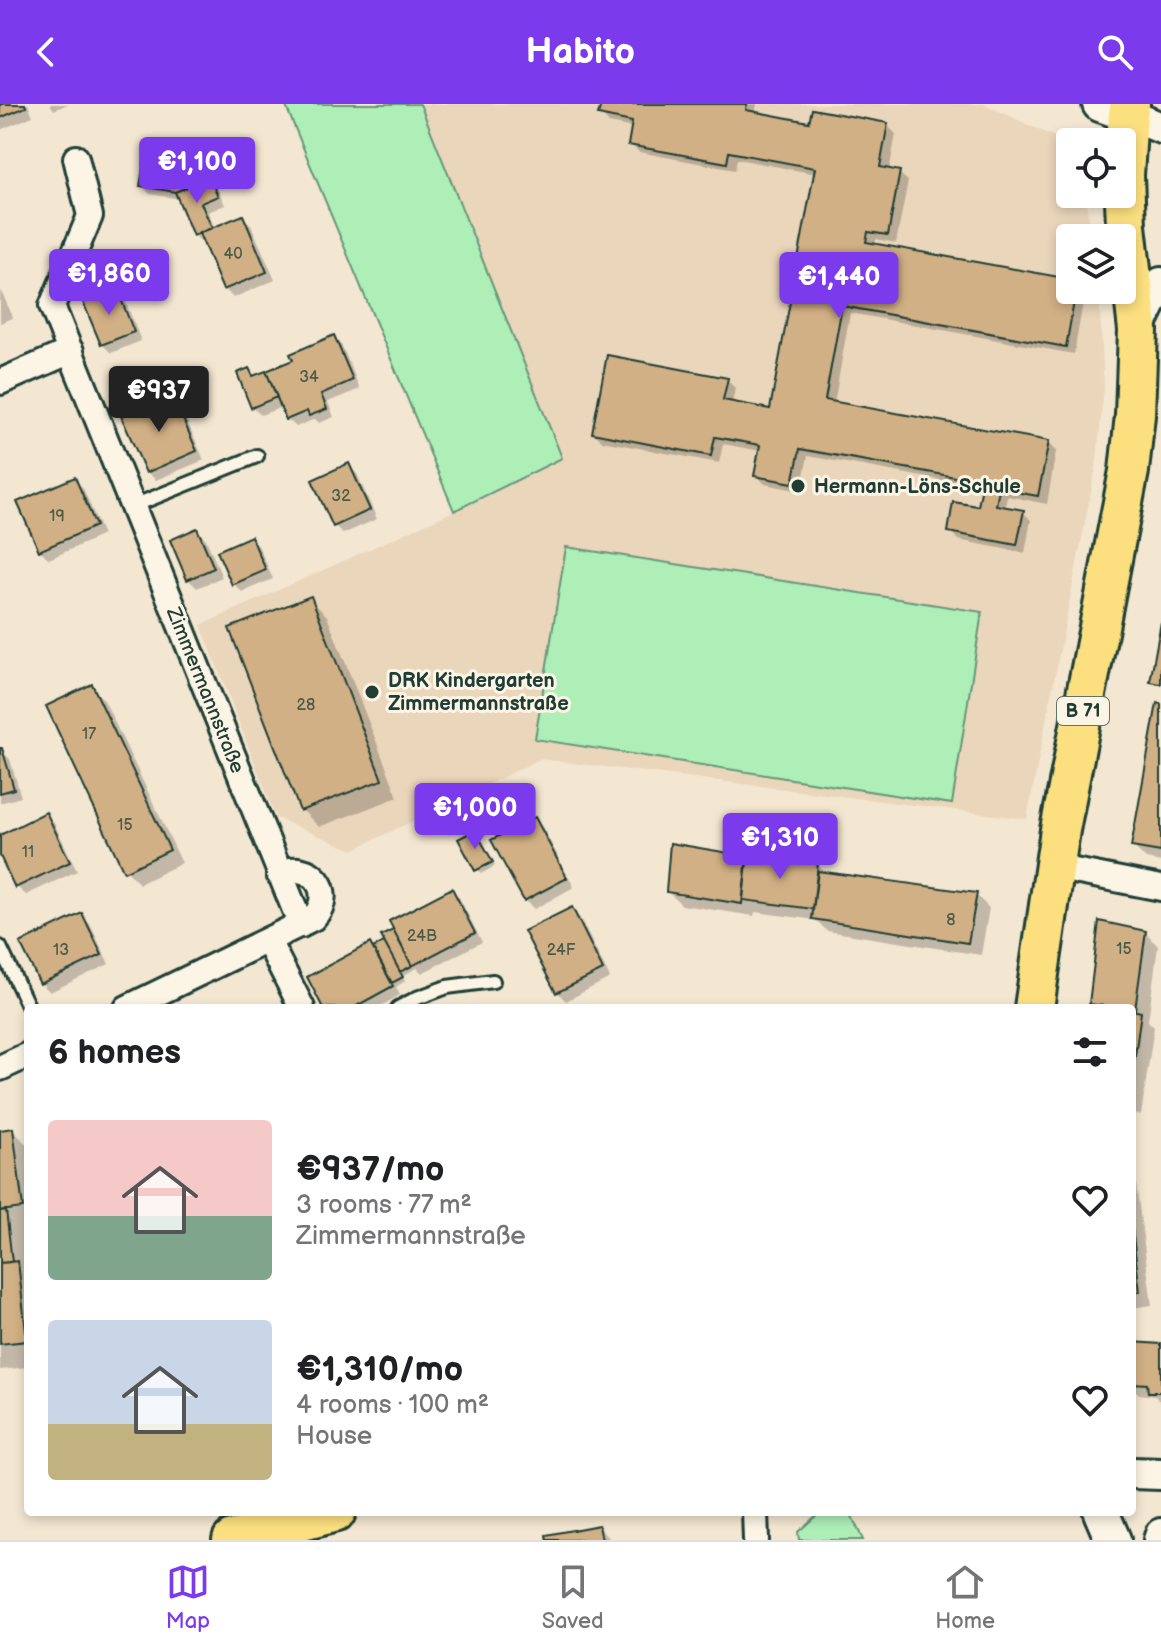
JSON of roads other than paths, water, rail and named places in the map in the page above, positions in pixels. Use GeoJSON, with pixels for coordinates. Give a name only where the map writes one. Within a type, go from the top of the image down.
{"type":"FeatureCollection","features":[{"type":"Feature","properties":{"kind":"main road","name":"B 71"},"geometry":{"type":"LineString","coordinates":[[1035,1004],[1054,867],[1129,471],[1135,415],[1138,330],[1126,226],[1124,175],[1130,112]]}},
{"type":"Feature","properties":{"kind":"main road"},"geometry":{"type":"LineString","coordinates":[[232,1540],[321,1516]]}},
{"type":"Feature","properties":{"kind":"main road"},"geometry":{"type":"LineString","coordinates":[[1103,1516],[1113,1540]]}},
{"type":"Feature","properties":{"kind":"street","name":"Zimmermannstraße"},"geometry":{"type":"LineString","coordinates":[[76,158],[90,216],[52,306],[301,925]]}},
{"type":"Feature","properties":{"kind":"street","name":"B 71"},"geometry":{"type":"LineString","coordinates":[[1138,330],[1161,283]]}},
{"type":"Feature","properties":{"kind":"street"},"geometry":{"type":"LineString","coordinates":[[0,382],[71,351]]}},
{"type":"Feature","properties":{"kind":"street"},"geometry":{"type":"LineString","coordinates":[[1054,867],[1161,888]]}},
{"type":"Feature","properties":{"kind":"street"},"geometry":{"type":"LineString","coordinates":[[135,1004],[308,922],[318,914],[323,903],[322,889],[314,876],[305,871],[287,870],[279,874]]}},
{"type":"Feature","properties":{"kind":"street"},"geometry":{"type":"LineString","coordinates":[[268,941],[300,1004]]}},
{"type":"Feature","properties":{"kind":"street"},"geometry":{"type":"LineString","coordinates":[[0,1068],[24,1057]]}},
{"type":"Feature","properties":{"kind":"street"},"geometry":{"type":"LineString","coordinates":[[1136,1473],[1161,1474]]}},
{"type":"Feature","properties":{"kind":"street"},"geometry":{"type":"LineString","coordinates":[[755,1516],[756,1540]]}},
{"type":"Feature","properties":{"kind":"street"},"geometry":{"type":"LineString","coordinates":[[1159,1540],[1161,1534]]}},
{"type":"Feature","properties":{"kind":"lane"},"geometry":{"type":"LineString","coordinates":[[133,506],[257,456]]}},
{"type":"Feature","properties":{"kind":"lane"},"geometry":{"type":"LineString","coordinates":[[0,947],[27,1004]]}},
{"type":"Feature","properties":{"kind":"lane"},"geometry":{"type":"LineString","coordinates":[[406,1004],[447,987],[493,981]]}},
{"type":"Feature","properties":{"kind":"place","name":"Hermann-Löns-Schule"},"geometry":{"type":"Point","coordinates":[798,486]}},
{"type":"Feature","properties":{"kind":"place","name":"DRK Kindergarten Zimmermannstraße"},"geometry":{"type":"Point","coordinates":[372,692]}}]}
